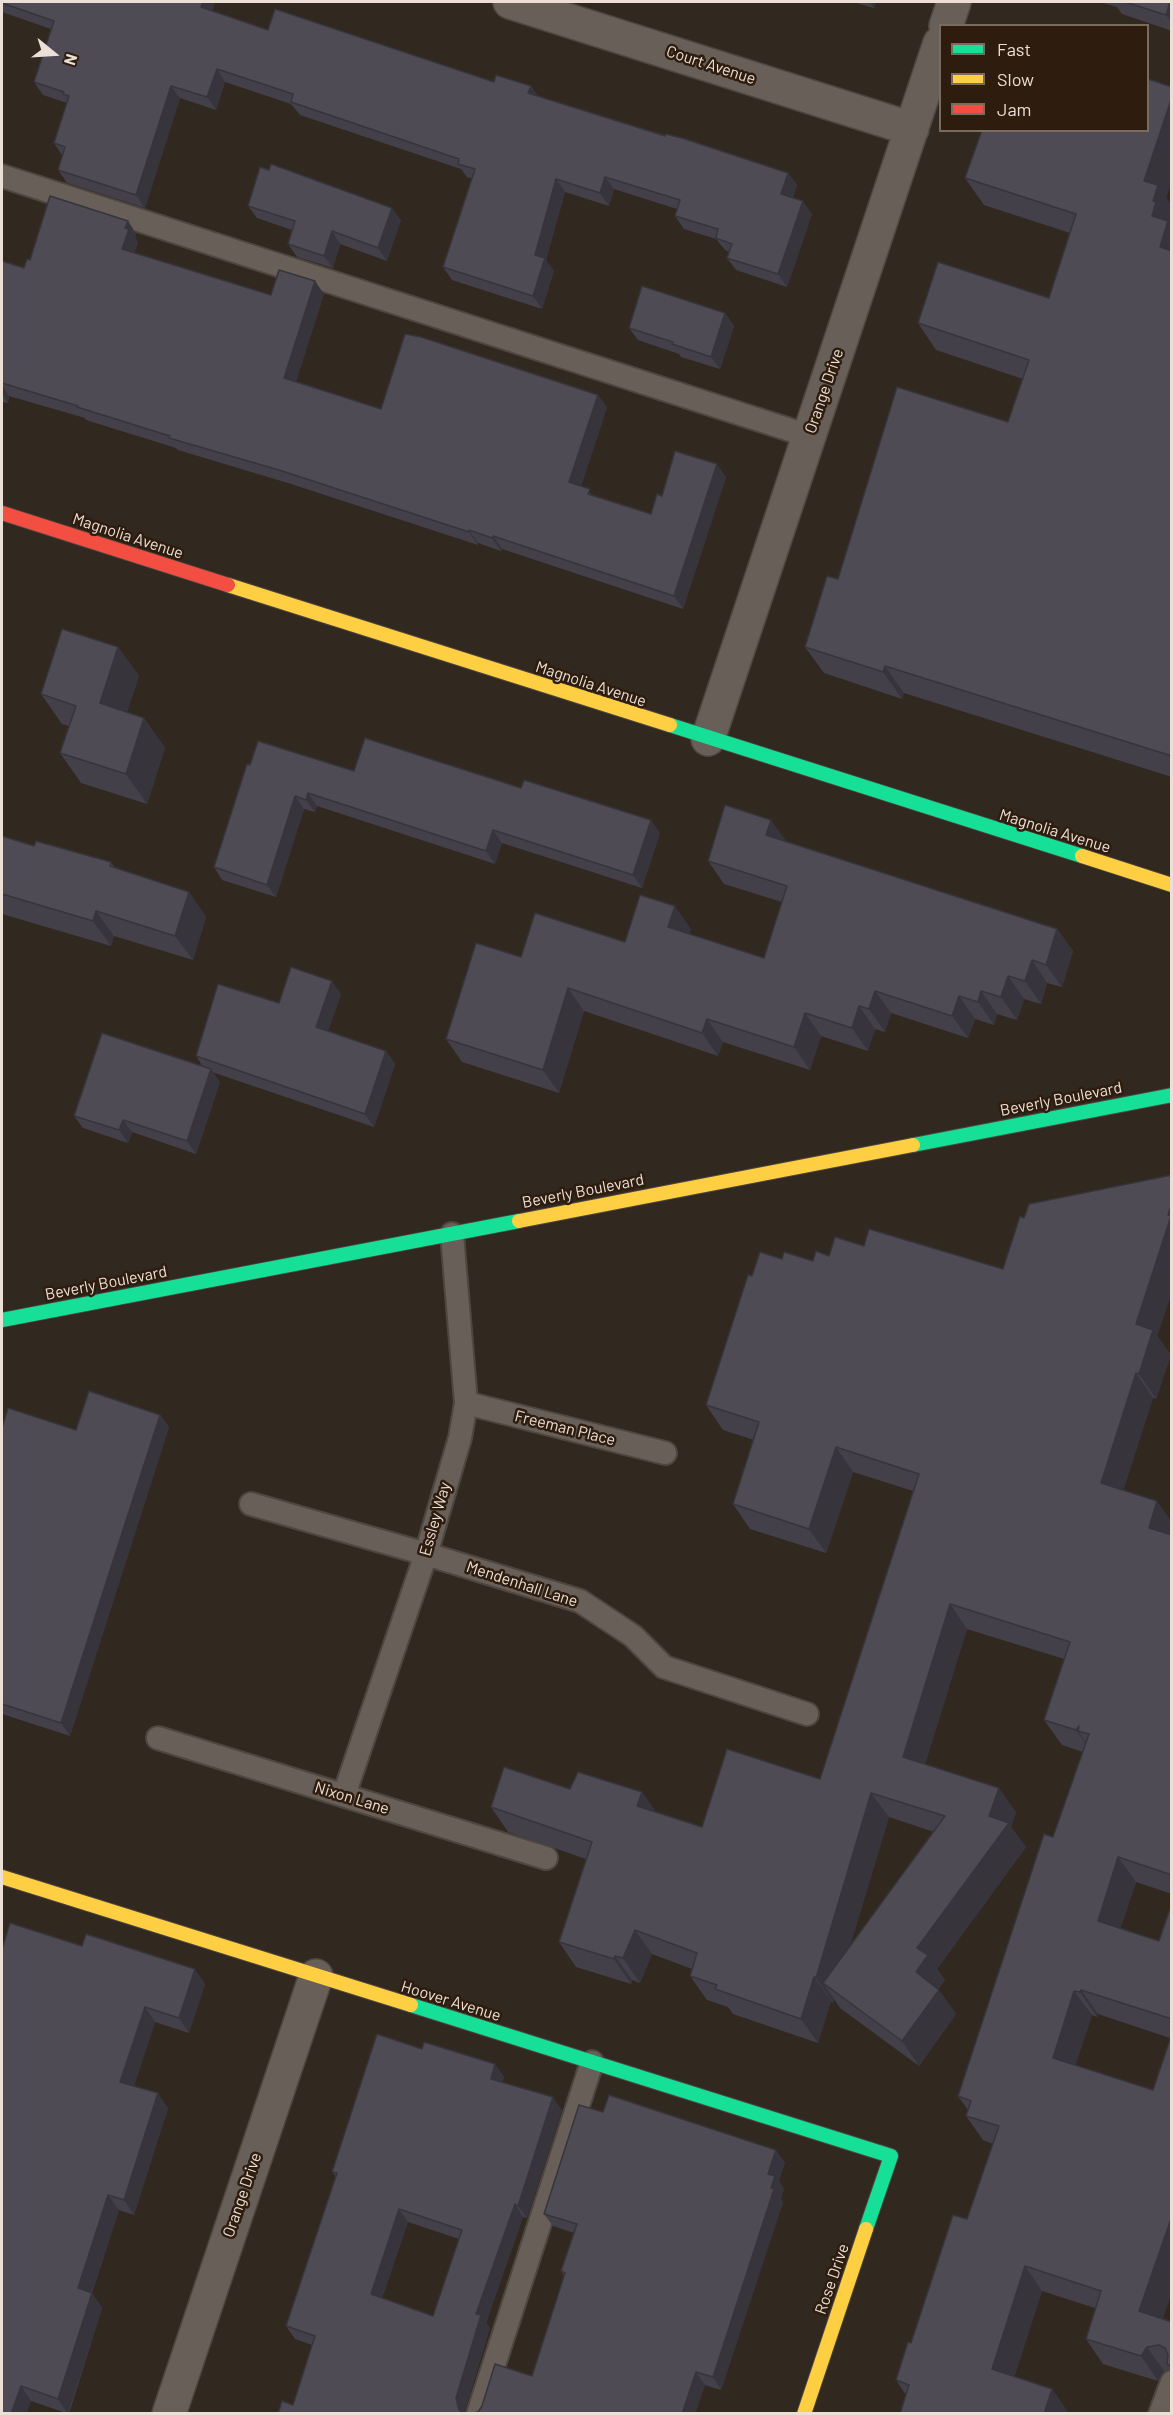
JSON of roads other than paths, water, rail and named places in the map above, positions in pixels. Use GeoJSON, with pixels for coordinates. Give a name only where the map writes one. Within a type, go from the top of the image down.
{"type":"FeatureCollection","features":[{"type":"Feature","properties":{"kind":"street","name":"Court Avenue"},"geometry":{"type":"LineString","coordinates":[[510,2],[912,129]]}},
{"type":"Feature","properties":{"kind":"street"},"geometry":{"type":"LineString","coordinates":[[947,24],[954,2]]}},
{"type":"Feature","properties":{"kind":"street","name":"Orange Drive"},"geometry":{"type":"LineString","coordinates":[[708,739],[939,46]]}},
{"type":"Feature","properties":{"kind":"street","name":"Magnolia Avenue"},"geometry":{"type":"LineString","coordinates":[[2,513],[1172,885]]}},
{"type":"Feature","properties":{"kind":"street","name":"Beverly Boulevard"},"geometry":{"type":"LineString","coordinates":[[3,1325],[452,1234],[1172,1095]]}},
{"type":"Feature","properties":{"kind":"street","name":"Hoover Avenue"},"geometry":{"type":"LineString","coordinates":[[2,1879],[891,2156]]}},
{"type":"Feature","properties":{"kind":"street","name":"Orange Drive"},"geometry":{"type":"LineString","coordinates":[[169,2414],[316,1976]]}},
{"type":"Feature","properties":{"kind":"street","name":"Rose Drive"},"geometry":{"type":"LineString","coordinates":[[804,2414],[891,2156]]}},
{"type":"Feature","properties":{"kind":"lane"},"geometry":{"type":"LineString","coordinates":[[2,176],[809,436]]}},
{"type":"Feature","properties":{"kind":"lane","name":"Essley Way"},"geometry":{"type":"LineString","coordinates":[[344,1795],[426,1554],[460,1438],[466,1403],[452,1234]]}},
{"type":"Feature","properties":{"kind":"lane","name":"Freeman Place"},"geometry":{"type":"LineString","coordinates":[[466,1403],[665,1453]]}},
{"type":"Feature","properties":{"kind":"lane","name":"Mendenhall Lane"},"geometry":{"type":"LineString","coordinates":[[251,1504],[580,1601],[633,1636],[664,1667],[807,1714]]}},
{"type":"Feature","properties":{"kind":"lane","name":"Nixon Lane"},"geometry":{"type":"LineString","coordinates":[[158,1738],[546,1858]]}},
{"type":"Feature","properties":{"kind":"lane"},"geometry":{"type":"LineString","coordinates":[[478,2414],[592,2062]]}},
{"type":"Feature","properties":{"kind":"lane"},"geometry":{"type":"LineString","coordinates":[[1160,2414],[1172,2382]]}}]}
